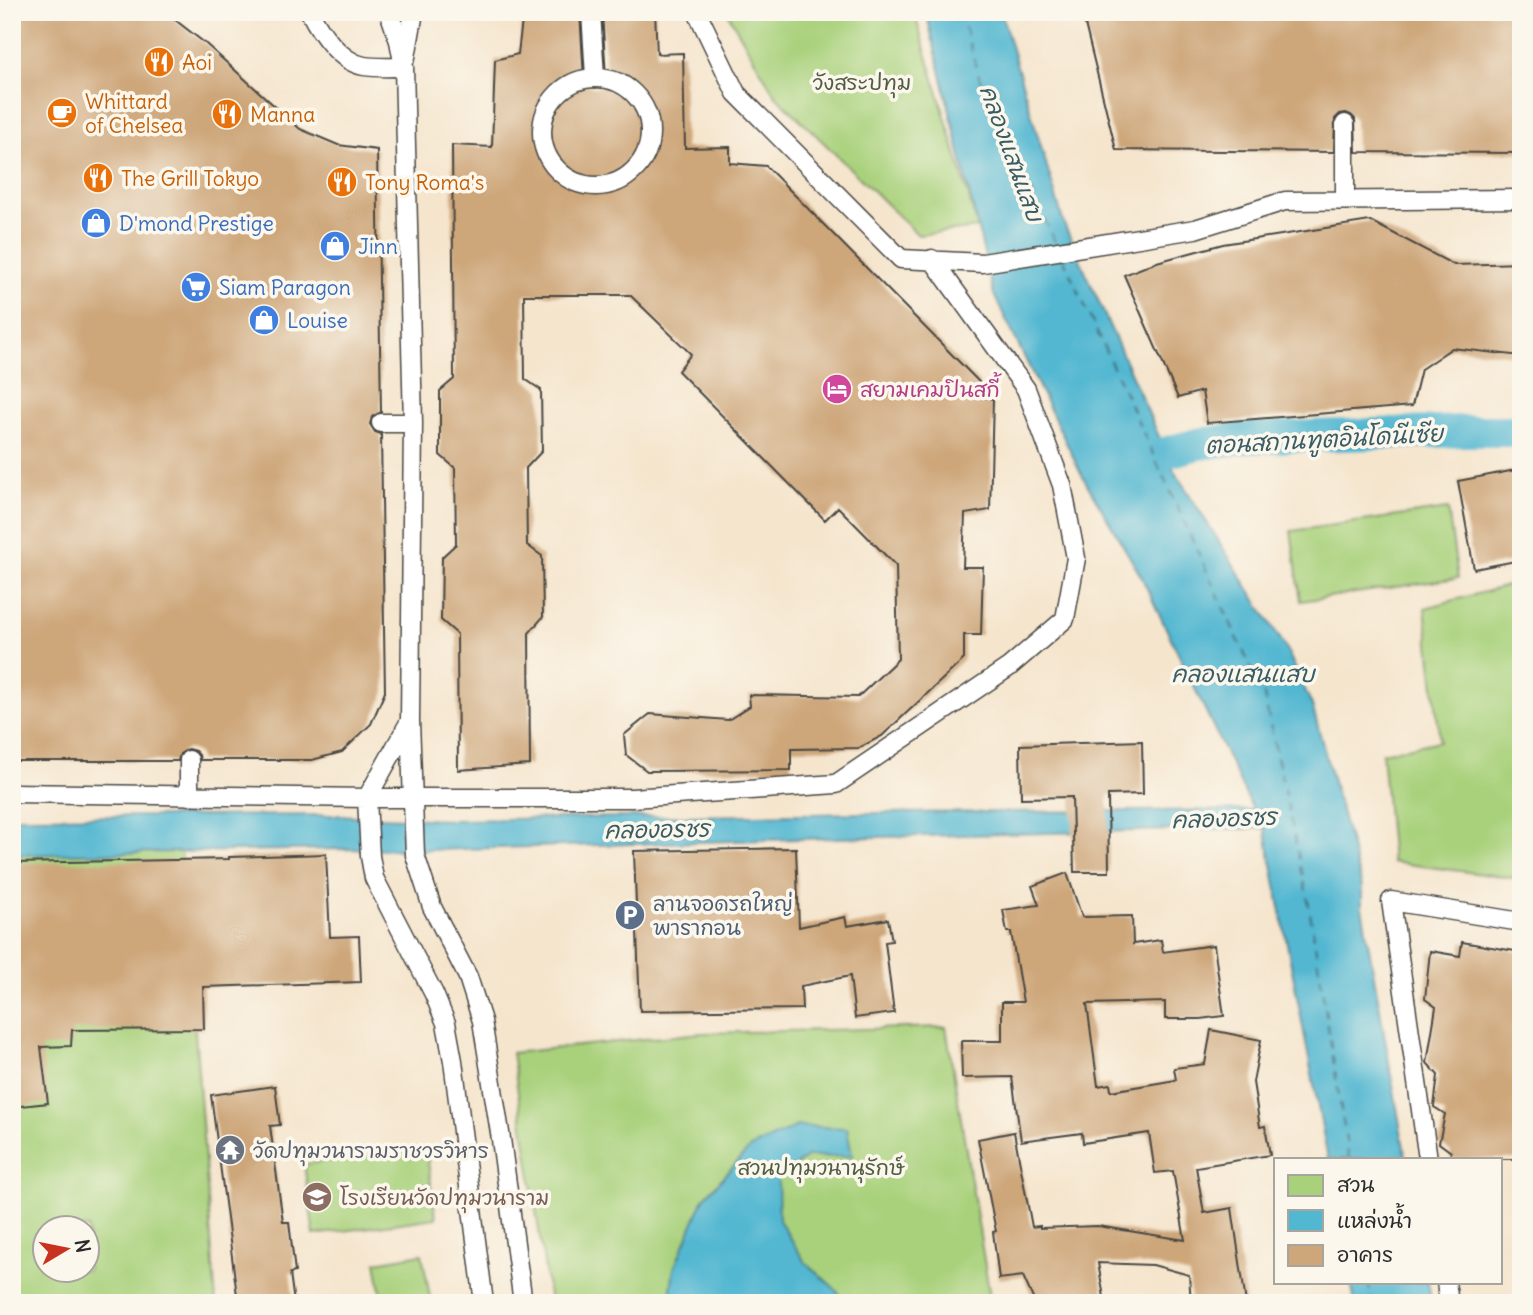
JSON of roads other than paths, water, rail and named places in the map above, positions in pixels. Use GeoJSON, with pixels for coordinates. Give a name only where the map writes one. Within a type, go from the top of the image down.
{"type":"FeatureCollection","features":[{"type":"Feature","properties":{"kind":"lane"},"geometry":{"type":"LineString","coordinates":[[310,12],[321,34],[344,56],[361,66],[404,67]]}},
{"type":"Feature","properties":{"kind":"lane"},"geometry":{"type":"LineString","coordinates":[[389,12],[397,33],[404,67],[413,423],[410,722],[415,855],[432,907],[468,977],[482,1021],[500,1127],[523,1303]]}},
{"type":"Feature","properties":{"kind":"lane"},"geometry":{"type":"LineString","coordinates":[[404,67],[414,12]]}},
{"type":"Feature","properties":{"kind":"lane"},"geometry":{"type":"LineString","coordinates":[[591,12],[595,77]]}},
{"type":"Feature","properties":{"kind":"lane"},"geometry":{"type":"LineString","coordinates":[[697,12],[736,93],[901,259],[983,263],[1195,229],[1285,201],[1521,199]]}},
{"type":"Feature","properties":{"kind":"lane"},"geometry":{"type":"LineString","coordinates":[[595,77],[613,80],[629,89],[642,102],[649,119],[650,137],[646,155],[636,170],[621,181],[604,187],[586,186],[569,180],[556,169],[546,154],[542,137],[543,119],[550,103],[562,89],[595,77]]}},
{"type":"Feature","properties":{"kind":"lane"},"geometry":{"type":"LineString","coordinates":[[1345,124],[1345,200]]}},
{"type":"Feature","properties":{"kind":"lane"},"geometry":{"type":"LineString","coordinates":[[12,793],[367,798],[412,806],[632,798],[836,784],[1009,667],[1065,619],[1076,558],[1062,485],[1026,389],[932,259]]}},
{"type":"Feature","properties":{"kind":"lane"},"geometry":{"type":"LineString","coordinates":[[381,424],[413,423]]}},
{"type":"Feature","properties":{"kind":"lane"},"geometry":{"type":"LineString","coordinates":[[410,722],[367,798],[370,856],[374,878],[434,994],[446,1023],[484,1303]]}},
{"type":"Feature","properties":{"kind":"lane"},"geometry":{"type":"LineString","coordinates":[[189,760],[189,796]]}},
{"type":"Feature","properties":{"kind":"lane"},"geometry":{"type":"LineString","coordinates":[[1428,1158],[1391,901],[1521,922]]}},
{"type":"Feature","properties":{"kind":"lane"},"geometry":{"type":"LineString","coordinates":[[1446,1284],[1449,1303]]}},
{"type":"Feature","properties":{"kind":"water"},"geometry":{"type":"Polygon","coordinates":[[[926,12],[1001,12],[1064,224],[1174,470],[1286,648],[1312,705],[1362,887],[1362,907],[1406,1158],[1328,1158],[1265,828],[431,850],[338,849],[12,855],[12,817],[334,815],[451,820],[1253,810],[1142,578],[1083,477],[994,295],[926,12]]]}},
{"type":"Feature","properties":{"kind":"water"},"geometry":{"type":"Polygon","coordinates":[[[797,1126],[847,1128],[852,1156],[807,1157],[778,1179],[779,1220],[805,1262],[847,1303],[669,1303],[674,1268],[704,1198],[750,1148],[797,1126]]]}},
{"type":"Feature","properties":{"kind":"water"},"geometry":{"type":"Polygon","coordinates":[[[1351,1284],[1428,1284],[1432,1303],[1355,1303],[1351,1284]]]}},
{"type":"Feature","properties":{"kind":"waterway","name":"ตอนสถานทูตอินโดนีเซีย"},"geometry":{"type":"LineString","coordinates":[[1130,462],[1198,444],[1250,438],[1521,431]]}},
{"type":"Feature","properties":{"kind":"place","name":"Aoi"},"geometry":{"type":"Point","coordinates":[159,62]}},
{"type":"Feature","properties":{"kind":"place","name":"Whittard of Chelsea"},"geometry":{"type":"Point","coordinates":[62,113]}},
{"type":"Feature","properties":{"kind":"place","name":"Manna"},"geometry":{"type":"Point","coordinates":[227,114]}},
{"type":"Feature","properties":{"kind":"place","name":"The Grill Tokyo"},"geometry":{"type":"Point","coordinates":[98,178]}},
{"type":"Feature","properties":{"kind":"place","name":"Tony Roma's"},"geometry":{"type":"Point","coordinates":[342,182]}},
{"type":"Feature","properties":{"kind":"place","name":"D'mond Prestige"},"geometry":{"type":"Point","coordinates":[96,223]}},
{"type":"Feature","properties":{"kind":"place","name":"Jinn"},"geometry":{"type":"Point","coordinates":[335,246]}},
{"type":"Feature","properties":{"kind":"place","name":"Siam Paragon"},"geometry":{"type":"Point","coordinates":[196,287]}},
{"type":"Feature","properties":{"kind":"place","name":"Louise"},"geometry":{"type":"Point","coordinates":[264,320]}},
{"type":"Feature","properties":{"kind":"place","name":"สยามเคมปินสกี้"},"geometry":{"type":"Point","coordinates":[837,389]}},
{"type":"Feature","properties":{"kind":"place","name":"ลานจอดรถใหญ่ พารากอน"},"geometry":{"type":"Point","coordinates":[630,915]}},
{"type":"Feature","properties":{"kind":"place","name":"วัดปทุมวนารามราชวรวิหาร"},"geometry":{"type":"Point","coordinates":[230,1150]}},
{"type":"Feature","properties":{"kind":"place","name":"โรงเรียนวัดปทุมวนาราม"},"geometry":{"type":"Point","coordinates":[317,1197]}},
{"type":"Feature","properties":{"kind":"park label","name":"วังสระปทุม"},"geometry":{"type":"Point","coordinates":[862,82]}},
{"type":"Feature","properties":{"kind":"park label","name":"สวนปทุมวนานุรักษ์"},"geometry":{"type":"Point","coordinates":[821,1167]}},
{"type":"Feature","properties":{"kind":"water label","name":"คลองแสนแสบ"},"geometry":{"type":"Point","coordinates":[1012,153]}},
{"type":"Feature","properties":{"kind":"water label","name":"คลองแสนแสบ"},"geometry":{"type":"Point","coordinates":[1243,673]}},
{"type":"Feature","properties":{"kind":"water label","name":"คลองอรชร"},"geometry":{"type":"Point","coordinates":[1224,818]}},
{"type":"Feature","properties":{"kind":"water label","name":"คลองอรชร"},"geometry":{"type":"Point","coordinates":[657,829]}}]}
